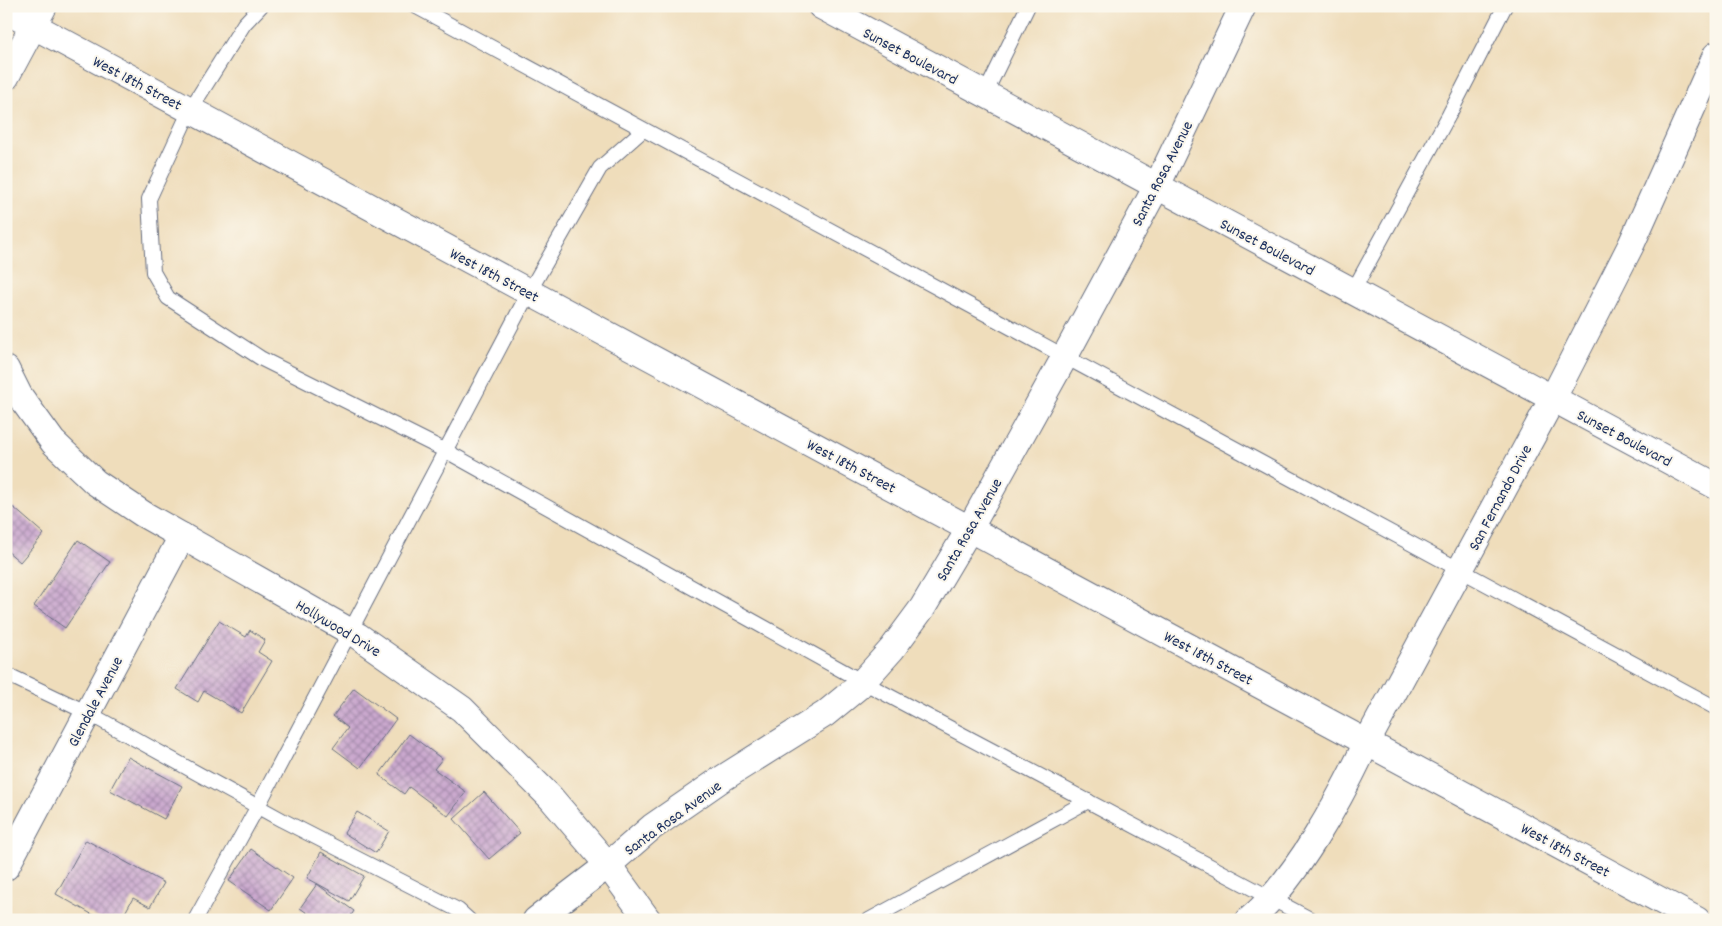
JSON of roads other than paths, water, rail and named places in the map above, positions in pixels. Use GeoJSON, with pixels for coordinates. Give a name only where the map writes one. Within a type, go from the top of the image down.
{"type":"FeatureCollection","features":[{"type":"Feature","properties":{"kind":"street","name":"Sunset Boulevard"},"geometry":{"type":"LineString","coordinates":[[821,6],[1716,486]]}},
{"type":"Feature","properties":{"kind":"street","name":"Santa Rosa Avenue"},"geometry":{"type":"LineString","coordinates":[[536,920],[608,866],[652,828],[720,780],[825,714],[863,682],[892,648],[923,607],[970,528],[1064,358],[1157,186],[1243,6]]}},
{"type":"Feature","properties":{"kind":"street","name":"West 18th Street"},"geometry":{"type":"LineString","coordinates":[[6,11],[39,16],[190,110],[1698,920]]}},
{"type":"Feature","properties":{"kind":"street"},"geometry":{"type":"LineString","coordinates":[[6,77],[39,16]]}},
{"type":"Feature","properties":{"kind":"street","name":"San Fernando Drive"},"geometry":{"type":"LineString","coordinates":[[1248,920],[1292,872],[1346,787],[1367,742],[1553,398],[1632,245],[1716,55]]}},
{"type":"Feature","properties":{"kind":"street","name":"Hollywood Drive"},"geometry":{"type":"LineString","coordinates":[[6,369],[19,395],[53,442],[95,482],[143,514],[351,632],[462,709],[551,798],[608,866],[648,920]]}},
{"type":"Feature","properties":{"kind":"street","name":"Glendale Avenue"},"geometry":{"type":"LineString","coordinates":[[6,867],[182,536]]}},
{"type":"Feature","properties":{"kind":"lane"},"geometry":{"type":"LineString","coordinates":[[260,6],[244,24],[190,110],[148,199],[153,272],[168,298],[262,359],[446,451],[863,682],[1312,920]]}},
{"type":"Feature","properties":{"kind":"lane"},"geometry":{"type":"LineString","coordinates":[[415,6],[1064,358],[1716,708]]}},
{"type":"Feature","properties":{"kind":"lane"},"geometry":{"type":"LineString","coordinates":[[985,94],[1028,6]]}},
{"type":"Feature","properties":{"kind":"lane"},"geometry":{"type":"LineString","coordinates":[[1353,291],[1449,115],[1504,6]]}},
{"type":"Feature","properties":{"kind":"lane"},"geometry":{"type":"LineString","coordinates":[[195,920],[351,632],[529,292],[600,168],[643,130]]}},
{"type":"Feature","properties":{"kind":"lane"},"geometry":{"type":"LineString","coordinates":[[6,674],[88,713],[258,806],[458,910],[469,920]]}},
{"type":"Feature","properties":{"kind":"lane"},"geometry":{"type":"LineString","coordinates":[[869,920],[1088,801]]}}]}
